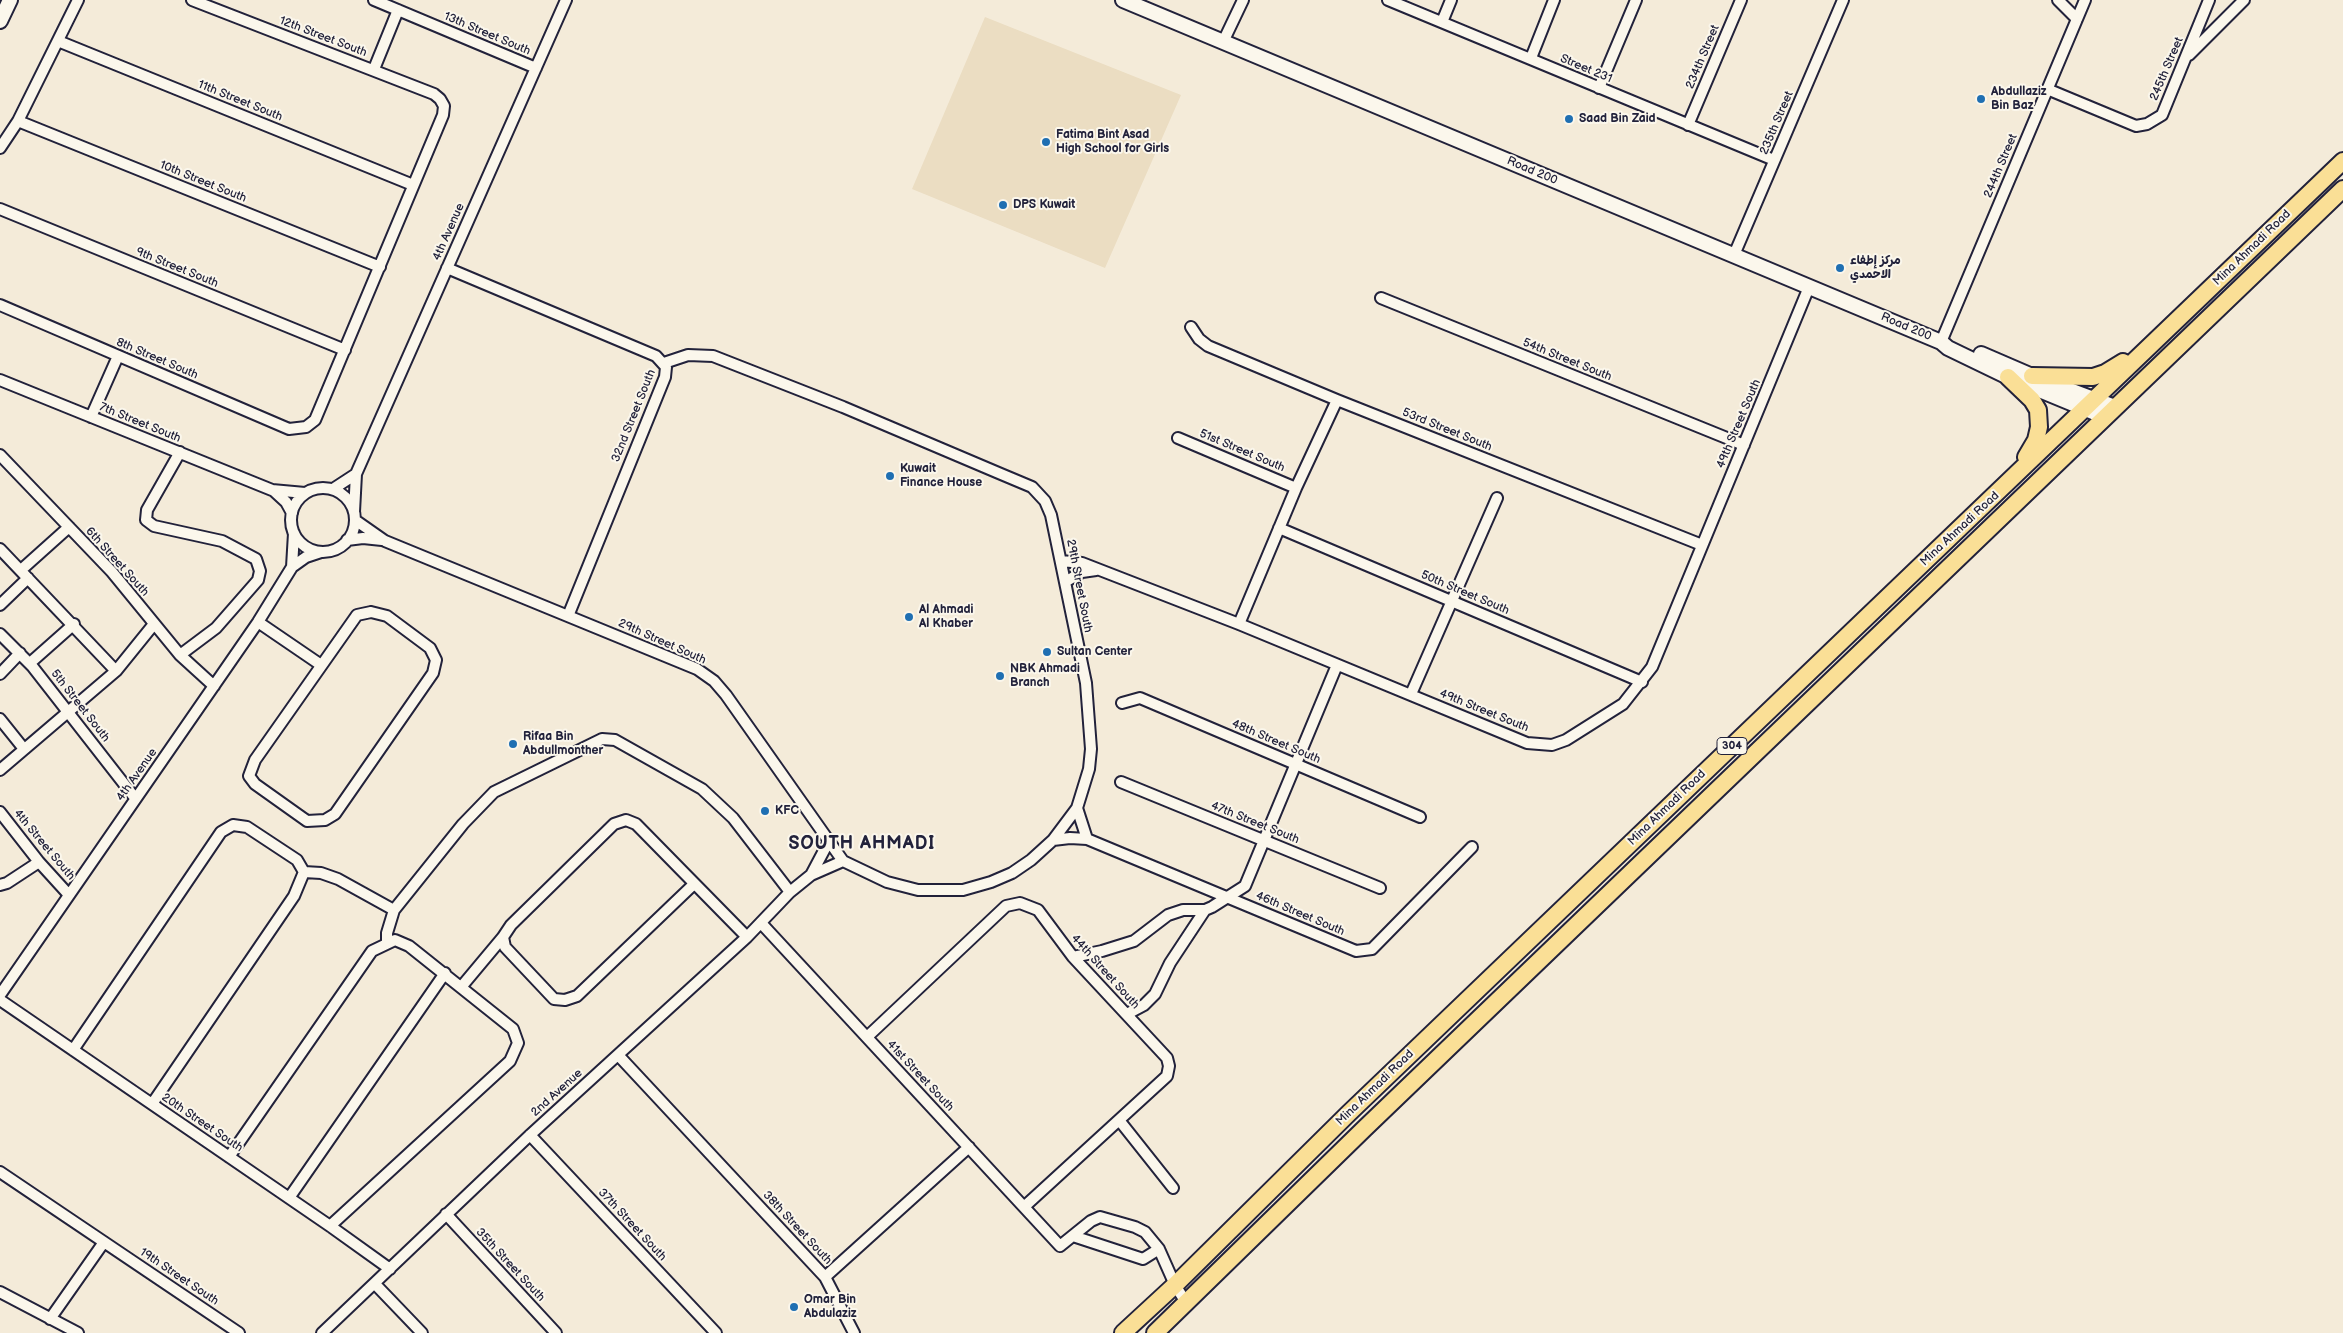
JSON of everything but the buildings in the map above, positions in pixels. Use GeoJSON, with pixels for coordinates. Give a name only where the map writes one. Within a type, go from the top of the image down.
{"type":"FeatureCollection","features":[{"type":"Feature","properties":{"kind":"main road"},"geometry":{"type":"LineString","coordinates":[[0,8],[4,0]]}},
{"type":"Feature","properties":{"kind":"main road"},"geometry":{"type":"LineString","coordinates":[[0,21],[10,0]]}},
{"type":"Feature","properties":{"kind":"main road","name":"Road 200"},"geometry":{"type":"LineString","coordinates":[[1123,0],[1941,342],[1948,348],[2008,377],[2090,403]]}},
{"type":"Feature","properties":{"kind":"main road","name":"Mina Ahmadi Road"},"geometry":{"type":"LineString","coordinates":[[1122,1333],[1174,1285],[1348,1113],[2001,491],[2343,160]]}},
{"type":"Feature","properties":{"kind":"main road","name":"Mina Ahmadi Road"},"geometry":{"type":"LineString","coordinates":[[1155,1333],[1187,1304],[1365,1128],[2343,189]]}},
{"type":"Feature","properties":{"kind":"main road"},"geometry":{"type":"LineString","coordinates":[[2032,376],[2069,378],[2093,377],[2105,373],[2168,328]]}},
{"type":"Feature","properties":{"kind":"main road","name":"Road 200"},"geometry":{"type":"LineString","coordinates":[[1941,342],[1956,343],[2110,412]]}},
{"type":"Feature","properties":{"kind":"main road"},"geometry":{"type":"LineString","coordinates":[[2001,491],[2031,452],[2039,427],[2038,410],[2032,400],[2008,377]]}},
{"type":"Feature","properties":{"kind":"street"},"geometry":{"type":"LineString","coordinates":[[0,148],[18,121],[78,0]]}},
{"type":"Feature","properties":{"kind":"street","name":"12th Street South"},"geometry":{"type":"LineString","coordinates":[[192,0],[374,69],[434,94],[442,102],[443,115],[413,185]]}},
{"type":"Feature","properties":{"kind":"street","name":"13th Street South"},"geometry":{"type":"LineString","coordinates":[[374,0],[536,68]]}},
{"type":"Feature","properties":{"kind":"street","name":"4th Avenue"},"geometry":{"type":"LineString","coordinates":[[354,516],[356,474],[566,0]]}},
{"type":"Feature","properties":{"kind":"street"},"geometry":{"type":"LineString","coordinates":[[1223,42],[1243,0]]}},
{"type":"Feature","properties":{"kind":"street","name":"Street 231"},"geometry":{"type":"LineString","coordinates":[[1388,0],[1774,160]]}},
{"type":"Feature","properties":{"kind":"street"},"geometry":{"type":"LineString","coordinates":[[1442,22],[1451,0]]}},
{"type":"Feature","properties":{"kind":"street"},"geometry":{"type":"LineString","coordinates":[[1531,58],[1554,0]]}},
{"type":"Feature","properties":{"kind":"street"},"geometry":{"type":"LineString","coordinates":[[1599,88],[1636,0]]}},
{"type":"Feature","properties":{"kind":"street","name":"234th Street"},"geometry":{"type":"LineString","coordinates":[[1688,124],[1742,0]]}},
{"type":"Feature","properties":{"kind":"street","name":"235th Street"},"geometry":{"type":"LineString","coordinates":[[1734,255],[1842,0]]}},
{"type":"Feature","properties":{"kind":"street"},"geometry":{"type":"LineString","coordinates":[[2058,0],[2077,19]]}},
{"type":"Feature","properties":{"kind":"street","name":"244th Street"},"geometry":{"type":"LineString","coordinates":[[1941,342],[2085,0]]}},
{"type":"Feature","properties":{"kind":"street","name":"245th Street"},"geometry":{"type":"LineString","coordinates":[[2047,89],[2136,126],[2147,124],[2162,115],[2209,0]]}},
{"type":"Feature","properties":{"kind":"street"},"geometry":{"type":"LineString","coordinates":[[2186,58],[2244,0]]}},
{"type":"Feature","properties":{"kind":"street"},"geometry":{"type":"LineString","coordinates":[[374,69],[398,10]]}},
{"type":"Feature","properties":{"kind":"street","name":"11th Street South"},"geometry":{"type":"LineString","coordinates":[[58,41],[413,185]]}},
{"type":"Feature","properties":{"kind":"street","name":"10th Street South"},"geometry":{"type":"LineString","coordinates":[[18,121],[380,267]]}},
{"type":"Feature","properties":{"kind":"street"},"geometry":{"type":"LineString","coordinates":[[345,350],[413,185]]}},
{"type":"Feature","properties":{"kind":"street","name":"9th Street South"},"geometry":{"type":"LineString","coordinates":[[0,209],[345,350]]}},
{"type":"Feature","properties":{"kind":"street","name":"32nd Street South"},"geometry":{"type":"LineString","coordinates":[[447,268],[656,356],[664,363],[665,377],[568,616]]}},
{"type":"Feature","properties":{"kind":"street","name":"49th Street South"},"geometry":{"type":"LineString","coordinates":[[1061,561],[1082,563],[1239,624],[1526,743],[1552,745],[1566,740],[1623,704],[1652,667],[1809,287]]}},
{"type":"Feature","properties":{"kind":"street","name":"54th Street South"},"geometry":{"type":"LineString","coordinates":[[1381,298],[1744,445]]}},
{"type":"Feature","properties":{"kind":"street","name":"8th Street South"},"geometry":{"type":"LineString","coordinates":[[0,305],[289,428],[306,427],[318,415],[345,350]]}},
{"type":"Feature","properties":{"kind":"street","name":"53rd Street South"},"geometry":{"type":"LineString","coordinates":[[1191,328],[1199,339],[1208,346],[1337,400],[1702,545]]}},
{"type":"Feature","properties":{"kind":"street","name":"29th Street South"},"geometry":{"type":"LineString","coordinates":[[347,540],[363,538],[385,541],[698,669],[714,681],[726,695],[843,861],[886,882],[918,890],[963,890],[1012,873],[1031,860],[1053,840],[1077,808],[1089,769],[1091,726],[1086,683],[1051,515],[1045,501],[1032,487],[843,407],[713,356],[688,355],[664,363]]}},
{"type":"Feature","properties":{"kind":"street"},"geometry":{"type":"LineString","coordinates":[[91,418],[118,356]]}},
{"type":"Feature","properties":{"kind":"street","name":"7th Street South"},"geometry":{"type":"LineString","coordinates":[[0,380],[272,490],[306,493]]}},
{"type":"Feature","properties":{"kind":"street"},"geometry":{"type":"LineString","coordinates":[[1239,624],[1296,488],[1337,400]]}},
{"type":"Feature","properties":{"kind":"street","name":"51st Street South"},"geometry":{"type":"LineString","coordinates":[[1178,438],[1296,488]]}},
{"type":"Feature","properties":{"kind":"street"},"geometry":{"type":"LineString","coordinates":[[180,452],[147,510],[146,520],[154,526],[222,541],[256,559],[260,571],[258,580],[216,628],[180,655]]}},
{"type":"Feature","properties":{"kind":"street","name":"6th Street South"},"geometry":{"type":"LineString","coordinates":[[0,455],[112,572],[180,655],[214,686]]}},
{"type":"Feature","properties":{"kind":"street"},"geometry":{"type":"LineString","coordinates":[[332,489],[356,474]]}},
{"type":"Feature","properties":{"kind":"street"},"geometry":{"type":"LineString","coordinates":[[323,488],[332,489],[342,494],[349,502],[354,516],[353,531],[347,540],[331,551],[321,552],[305,546],[294,533],[292,513],[294,505],[306,493],[323,488]]}},
{"type":"Feature","properties":{"kind":"street","name":"7th Street South"},"geometry":{"type":"LineString","coordinates":[[272,490],[286,502],[292,513]]}},
{"type":"Feature","properties":{"kind":"street"},"geometry":{"type":"LineString","coordinates":[[1411,694],[1496,498]]}},
{"type":"Feature","properties":{"kind":"street","name":"29th Street South"},"geometry":{"type":"LineString","coordinates":[[354,516],[385,541]]}},
{"type":"Feature","properties":{"kind":"street"},"geometry":{"type":"LineString","coordinates":[[0,604],[24,574],[68,527]]}},
{"type":"Feature","properties":{"kind":"street","name":"50th Street South"},"geometry":{"type":"LineString","coordinates":[[1279,528],[1642,682]]}},
{"type":"Feature","properties":{"kind":"street","name":"4th Avenue"},"geometry":{"type":"LineString","coordinates":[[292,567],[294,533]]}},
{"type":"Feature","properties":{"kind":"street"},"geometry":{"type":"LineString","coordinates":[[0,549],[74,624],[116,672]]}},
{"type":"Feature","properties":{"kind":"street","name":"4th Avenue"},"geometry":{"type":"LineString","coordinates":[[0,996],[258,622],[292,567],[306,557],[321,552]]}},
{"type":"Feature","properties":{"kind":"street"},"geometry":{"type":"LineString","coordinates":[[1064,578],[1082,572],[1100,571]]}},
{"type":"Feature","properties":{"kind":"street"},"geometry":{"type":"LineString","coordinates":[[371,612],[387,616],[430,648],[436,660],[433,673],[335,814],[325,820],[308,820],[254,784],[249,776],[255,760],[321,665],[357,615],[371,612]]}},
{"type":"Feature","properties":{"kind":"street"},"geometry":{"type":"LineString","coordinates":[[258,622],[321,665]]}},
{"type":"Feature","properties":{"kind":"street"},"geometry":{"type":"LineString","coordinates":[[30,663],[74,624]]}},
{"type":"Feature","properties":{"kind":"street"},"geometry":{"type":"LineString","coordinates":[[0,770],[116,672],[154,624]]}},
{"type":"Feature","properties":{"kind":"street","name":"5th Street South"},"geometry":{"type":"LineString","coordinates":[[0,634],[30,663],[135,798]]}},
{"type":"Feature","properties":{"kind":"street"},"geometry":{"type":"LineString","coordinates":[[0,674],[20,654]]}},
{"type":"Feature","properties":{"kind":"street"},"geometry":{"type":"LineString","coordinates":[[1127,1014],[1144,1005],[1155,994],[1170,963],[1205,910],[1241,889],[1248,881],[1337,665]]}},
{"type":"Feature","properties":{"kind":"street","name":"48th Street South"},"geometry":{"type":"LineString","coordinates":[[1122,703],[1140,698],[1420,817]]}},
{"type":"Feature","properties":{"kind":"street"},"geometry":{"type":"LineString","coordinates":[[0,719],[24,749]]}},
{"type":"Feature","properties":{"kind":"street"},"geometry":{"type":"LineString","coordinates":[[388,942],[387,933],[394,910],[463,824],[494,792],[602,739],[616,740],[702,789],[733,818],[790,892]]}},
{"type":"Feature","properties":{"kind":"street","name":"47th Street South"},"geometry":{"type":"LineString","coordinates":[[1120,782],[1380,888]]}},
{"type":"Feature","properties":{"kind":"street"},"geometry":{"type":"LineString","coordinates":[[1077,808],[1087,839]]}},
{"type":"Feature","properties":{"kind":"street","name":"4th Street South"},"geometry":{"type":"LineString","coordinates":[[0,812],[39,862],[69,895]]}},
{"type":"Feature","properties":{"kind":"street"},"geometry":{"type":"LineString","coordinates":[[462,986],[511,925],[614,824],[626,820],[636,824],[747,937]]}},
{"type":"Feature","properties":{"kind":"street"},"geometry":{"type":"LineString","coordinates":[[74,1050],[221,832],[233,825],[247,827],[297,860],[304,872]]}},
{"type":"Feature","properties":{"kind":"street","name":"46th Street South"},"geometry":{"type":"LineString","coordinates":[[1053,840],[1087,839],[1356,951],[1372,949],[1472,847]]}},
{"type":"Feature","properties":{"kind":"street","name":"2nd Avenue"},"geometry":{"type":"LineString","coordinates":[[811,875],[829,841]]}},
{"type":"Feature","properties":{"kind":"street","name":"2nd Avenue"},"geometry":{"type":"LineString","coordinates":[[322,1333],[530,1135],[747,937],[790,892],[811,875],[843,861]]}},
{"type":"Feature","properties":{"kind":"street"},"geometry":{"type":"LineString","coordinates":[[0,885],[7,883],[39,862]]}},
{"type":"Feature","properties":{"kind":"street"},"geometry":{"type":"LineString","coordinates":[[304,872],[321,873],[338,879],[394,910]]}},
{"type":"Feature","properties":{"kind":"street"},"geometry":{"type":"LineString","coordinates":[[152,1104],[294,896],[304,872]]}},
{"type":"Feature","properties":{"kind":"street"},"geometry":{"type":"LineString","coordinates":[[503,937],[505,947],[554,998],[565,1000],[577,996],[694,884]]}},
{"type":"Feature","properties":{"kind":"street","name":"44th Street South"},"geometry":{"type":"LineString","coordinates":[[866,1037],[1006,906],[1020,904],[1038,910],[1073,957],[1167,1058],[1168,1066],[1167,1076],[1026,1206]]}},
{"type":"Feature","properties":{"kind":"street"},"geometry":{"type":"LineString","coordinates":[[1073,957],[1102,951],[1134,941],[1168,916],[1183,910],[1205,910]]}},
{"type":"Feature","properties":{"kind":"street","name":"41st Street South"},"geometry":{"type":"LineString","coordinates":[[761,923],[1026,1206],[1060,1246],[1073,1236]]}},
{"type":"Feature","properties":{"kind":"street"},"geometry":{"type":"LineString","coordinates":[[229,1157],[372,951],[395,940],[409,946],[462,986],[513,1029],[518,1043],[510,1061],[330,1226]]}},
{"type":"Feature","properties":{"kind":"street"},"geometry":{"type":"LineString","coordinates":[[289,1198],[445,973]]}},
{"type":"Feature","properties":{"kind":"street","name":"20th Street South"},"geometry":{"type":"LineString","coordinates":[[0,1000],[390,1269]]}},
{"type":"Feature","properties":{"kind":"street","name":"38th Street South"},"geometry":{"type":"LineString","coordinates":[[618,1055],[824,1277],[969,1147]]}},
{"type":"Feature","properties":{"kind":"street"},"geometry":{"type":"LineString","coordinates":[[1119,1120],[1173,1188]]}},
{"type":"Feature","properties":{"kind":"street","name":"37th Street South"},"geometry":{"type":"LineString","coordinates":[[530,1135],[716,1333]]}},
{"type":"Feature","properties":{"kind":"street","name":"19th Street South"},"geometry":{"type":"LineString","coordinates":[[0,1172],[237,1332]]}},
{"type":"Feature","properties":{"kind":"street","name":"35th Street South"},"geometry":{"type":"LineString","coordinates":[[446,1214],[556,1333]]}},
{"type":"Feature","properties":{"kind":"street"},"geometry":{"type":"LineString","coordinates":[[1073,1236],[1091,1221],[1100,1217],[1135,1227],[1145,1232],[1159,1249],[1174,1285],[1187,1304]]}},
{"type":"Feature","properties":{"kind":"street"},"geometry":{"type":"LineString","coordinates":[[1073,1236],[1143,1260],[1159,1249]]}},
{"type":"Feature","properties":{"kind":"street"},"geometry":{"type":"LineString","coordinates":[[50,1319],[104,1242]]}},
{"type":"Feature","properties":{"kind":"street"},"geometry":{"type":"LineString","coordinates":[[824,1277],[854,1333]]}},
{"type":"Feature","properties":{"kind":"street"},"geometry":{"type":"LineString","coordinates":[[375,1284],[422,1333]]}},
{"type":"Feature","properties":{"kind":"street"},"geometry":{"type":"LineString","coordinates":[[0,1292],[78,1333]]}},
{"type":"Feature","properties":{"kind":"shaded area","name":"Fatima Bint Asad High School for Girls"},"geometry":{"type":"Polygon","coordinates":[[[985,17],[1181,95],[1105,268],[912,189],[985,17]]]}},
{"type":"Feature","properties":{"kind":"place","name":"Abdullaziz Bin Baz"},"geometry":{"type":"Point","coordinates":[1981,99]}},
{"type":"Feature","properties":{"kind":"place","name":"Saad Bin Zaid"},"geometry":{"type":"Point","coordinates":[1569,119]}},
{"type":"Feature","properties":{"kind":"place","name":"Fatima Bint Asad High School for Girls"},"geometry":{"type":"Point","coordinates":[1046,142]}},
{"type":"Feature","properties":{"kind":"place","name":"DPS Kuwait"},"geometry":{"type":"Point","coordinates":[1003,205]}},
{"type":"Feature","properties":{"kind":"place","name":"مركز إطفاء الاحمدي"},"geometry":{"type":"Point","coordinates":[1840,268]}},
{"type":"Feature","properties":{"kind":"place","name":"Kuwait Finance House"},"geometry":{"type":"Point","coordinates":[890,476]}},
{"type":"Feature","properties":{"kind":"place","name":"Al Ahmadi Al Khaber"},"geometry":{"type":"Point","coordinates":[909,617]}},
{"type":"Feature","properties":{"kind":"place","name":"Sultan Center"},"geometry":{"type":"Point","coordinates":[1047,652]}},
{"type":"Feature","properties":{"kind":"place","name":"NBK Ahmadi Branch"},"geometry":{"type":"Point","coordinates":[1000,676]}},
{"type":"Feature","properties":{"kind":"place","name":"Rifaa Bin Abdullmonther"},"geometry":{"type":"Point","coordinates":[513,744]}},
{"type":"Feature","properties":{"kind":"place","name":"KFC"},"geometry":{"type":"Point","coordinates":[765,811]}},
{"type":"Feature","properties":{"kind":"place","name":"Omar Bin Abdulaziz"},"geometry":{"type":"Point","coordinates":[794,1307]}},
{"type":"Feature","properties":{"kind":"district","name":"SOUTH AHMADI"},"geometry":{"type":"Point","coordinates":[862,844]}}]}
